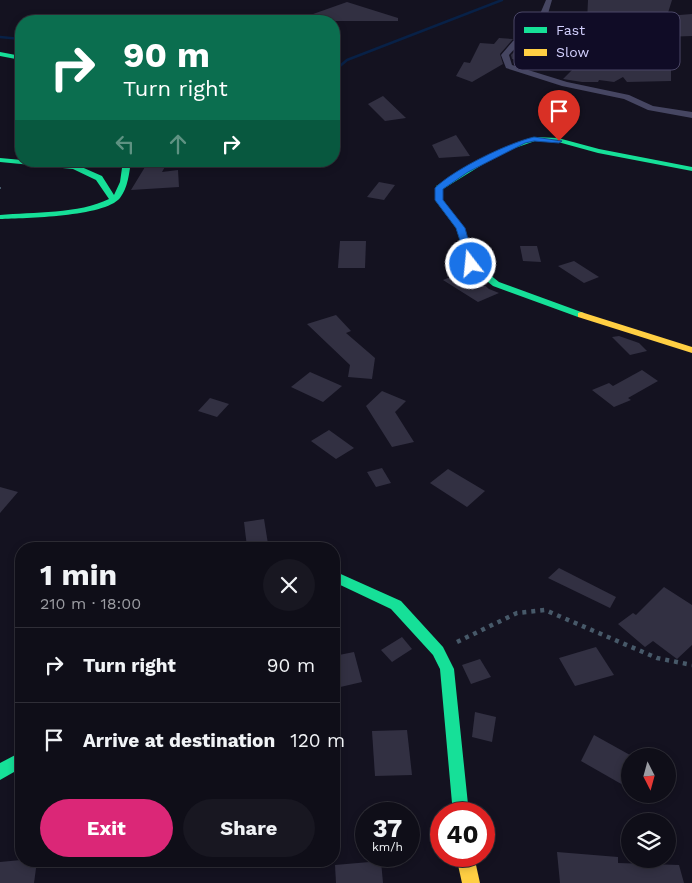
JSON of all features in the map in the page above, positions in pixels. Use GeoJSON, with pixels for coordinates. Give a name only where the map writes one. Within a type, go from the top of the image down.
{"type":"FeatureCollection","features":[{"type":"Feature","properties":{"kind":"street"},"geometry":{"type":"LineString","coordinates":[[544,12],[549,0]]}},
{"type":"Feature","properties":{"kind":"street"},"geometry":{"type":"LineString","coordinates":[[514,45],[505,55],[509,66],[514,68]]}},
{"type":"Feature","properties":{"kind":"street"},"geometry":{"type":"LineString","coordinates":[[0,54],[15,57]]}},
{"type":"Feature","properties":{"kind":"street"},"geometry":{"type":"LineString","coordinates":[[521,70],[565,84],[626,97],[651,108],[692,115]]}},
{"type":"Feature","properties":{"kind":"street"},"geometry":{"type":"LineString","coordinates":[[692,169],[598,151],[559,141],[534,139],[523,142],[465,170],[439,188],[439,200],[460,228],[471,264],[496,284],[544,303],[692,350]]}},
{"type":"Feature","properties":{"kind":"street"},"geometry":{"type":"LineString","coordinates":[[0,160],[15,161]]}},
{"type":"Feature","properties":{"kind":"street"},"geometry":{"type":"LineString","coordinates":[[74,167],[99,178],[113,200]]}},
{"type":"Feature","properties":{"kind":"street"},"geometry":{"type":"LineString","coordinates":[[0,217],[68,211],[99,206],[113,200],[124,185],[126,167]]}},
{"type":"Feature","properties":{"kind":"street"},"geometry":{"type":"LineString","coordinates":[[340,579],[396,605],[438,651],[447,669],[460,802]]}},
{"type":"Feature","properties":{"kind":"street"},"geometry":{"type":"LineString","coordinates":[[0,772],[15,763]]}},
{"type":"Feature","properties":{"kind":"street"},"geometry":{"type":"LineString","coordinates":[[467,867],[471,883]]}},
{"type":"Feature","properties":{"kind":"path"},"geometry":{"type":"LineString","coordinates":[[438,651],[517,613],[545,610],[657,658],[692,665]]}},
{"type":"Feature","properties":{"kind":"building"},"geometry":{"type":"Polygon","coordinates":[[[588,0],[672,0],[668,12],[587,12],[588,0]]]}},
{"type":"Feature","properties":{"kind":"building"},"geometry":{"type":"Polygon","coordinates":[[[347,2],[398,18],[398,21],[340,21],[340,15],[310,15],[347,2]]]}},
{"type":"Feature","properties":{"kind":"building"},"geometry":{"type":"Polygon","coordinates":[[[692,14],[692,36],[680,36],[680,15],[692,14]]]}},
{"type":"Feature","properties":{"kind":"building"},"geometry":{"type":"Polygon","coordinates":[[[499,38],[513,39],[500,54],[503,64],[472,82],[456,76],[464,62],[470,63],[480,43],[494,44],[499,38]]]}},
{"type":"Feature","properties":{"kind":"building"},"geometry":{"type":"Polygon","coordinates":[[[572,70],[671,70],[671,81],[627,82],[623,77],[614,82],[599,80],[598,82],[582,82],[563,79],[572,70]]]}},
{"type":"Feature","properties":{"kind":"building"},"geometry":{"type":"Polygon","coordinates":[[[383,96],[406,118],[385,121],[368,104],[383,96]]]}},
{"type":"Feature","properties":{"kind":"building"},"geometry":{"type":"Polygon","coordinates":[[[456,135],[470,156],[439,158],[432,145],[456,135]]]}},
{"type":"Feature","properties":{"kind":"building"},"geometry":{"type":"Polygon","coordinates":[[[145,167],[165,167],[162,172],[178,170],[179,187],[131,190],[145,167]]]}},
{"type":"Feature","properties":{"kind":"building"},"geometry":{"type":"Polygon","coordinates":[[[379,182],[395,185],[384,200],[367,197],[379,182]]]}},
{"type":"Feature","properties":{"kind":"building"},"geometry":{"type":"Polygon","coordinates":[[[340,241],[366,241],[365,268],[338,268],[340,241]]]}},
{"type":"Feature","properties":{"kind":"building"},"geometry":{"type":"Polygon","coordinates":[[[520,246],[537,246],[541,262],[523,261],[520,246]]]}},
{"type":"Feature","properties":{"kind":"building"},"geometry":{"type":"Polygon","coordinates":[[[574,261],[599,277],[584,283],[558,266],[574,261]]]}},
{"type":"Feature","properties":{"kind":"building"},"geometry":{"type":"Polygon","coordinates":[[[467,270],[489,289],[499,293],[478,302],[443,280],[467,270]]]}},
{"type":"Feature","properties":{"kind":"building"},"geometry":{"type":"Polygon","coordinates":[[[336,315],[351,331],[346,333],[375,358],[372,379],[348,377],[350,365],[307,324],[336,315]]]}},
{"type":"Feature","properties":{"kind":"building"},"geometry":{"type":"Polygon","coordinates":[[[619,336],[639,343],[647,351],[630,355],[612,337],[619,336]]]}},
{"type":"Feature","properties":{"kind":"building"},"geometry":{"type":"Polygon","coordinates":[[[642,370],[658,381],[628,398],[631,400],[614,407],[592,390],[609,383],[613,386],[642,370]]]}},
{"type":"Feature","properties":{"kind":"building"},"geometry":{"type":"Polygon","coordinates":[[[310,372],[342,386],[323,402],[291,387],[310,372]]]}},
{"type":"Feature","properties":{"kind":"building"},"geometry":{"type":"Polygon","coordinates":[[[382,391],[406,401],[395,412],[414,442],[392,447],[366,406],[382,391]]]}},
{"type":"Feature","properties":{"kind":"building"},"geometry":{"type":"Polygon","coordinates":[[[210,398],[229,404],[217,417],[198,411],[210,398]]]}},
{"type":"Feature","properties":{"kind":"building"},"geometry":{"type":"Polygon","coordinates":[[[329,430],[354,448],[336,459],[311,441],[329,430]]]}},
{"type":"Feature","properties":{"kind":"building"},"geometry":{"type":"Polygon","coordinates":[[[382,468],[391,483],[376,487],[367,472],[382,468]]]}},
{"type":"Feature","properties":{"kind":"building"},"geometry":{"type":"Polygon","coordinates":[[[448,469],[485,491],[467,507],[430,483],[448,469]]]}},
{"type":"Feature","properties":{"kind":"building"},"geometry":{"type":"Polygon","coordinates":[[[0,487],[18,492],[0,513],[0,487]]]}},
{"type":"Feature","properties":{"kind":"building"},"geometry":{"type":"Polygon","coordinates":[[[264,519],[268,542],[246,542],[244,522],[264,519]]]}},
{"type":"Feature","properties":{"kind":"building"},"geometry":{"type":"Polygon","coordinates":[[[559,568],[616,597],[610,608],[548,578],[559,568]]]}},
{"type":"Feature","properties":{"kind":"building"},"geometry":{"type":"Polygon","coordinates":[[[664,587],[692,605],[692,645],[677,659],[653,641],[645,647],[618,624],[633,613],[636,615],[664,587]]]}},
{"type":"Feature","properties":{"kind":"building"},"geometry":{"type":"Polygon","coordinates":[[[402,637],[412,649],[392,662],[381,650],[402,637]]]}},
{"type":"Feature","properties":{"kind":"building"},"geometry":{"type":"Polygon","coordinates":[[[596,647],[614,675],[575,686],[559,658],[596,647]]]}},
{"type":"Feature","properties":{"kind":"building"},"geometry":{"type":"Polygon","coordinates":[[[354,652],[362,682],[340,687],[340,655],[354,652]]]}},
{"type":"Feature","properties":{"kind":"building"},"geometry":{"type":"Polygon","coordinates":[[[480,659],[491,677],[471,684],[462,665],[480,659]]]}},
{"type":"Feature","properties":{"kind":"building"},"geometry":{"type":"Polygon","coordinates":[[[475,712],[496,717],[492,742],[472,737],[475,712]]]}},
{"type":"Feature","properties":{"kind":"building"},"geometry":{"type":"Polygon","coordinates":[[[407,730],[412,775],[375,776],[372,731],[407,730]]]}},
{"type":"Feature","properties":{"kind":"building"},"geometry":{"type":"Polygon","coordinates":[[[594,735],[621,750],[621,784],[581,761],[594,735]]]}},
{"type":"Feature","properties":{"kind":"building"},"geometry":{"type":"Polygon","coordinates":[[[557,852],[618,857],[618,863],[621,863],[621,868],[676,868],[676,865],[679,865],[684,883],[560,883],[557,852]]]}},
{"type":"Feature","properties":{"kind":"building"},"geometry":{"type":"Polygon","coordinates":[[[15,861],[15,867],[36,867],[34,883],[0,883],[0,862],[15,861]]]}},
{"type":"Feature","properties":{"kind":"building"},"geometry":{"type":"Polygon","coordinates":[[[355,863],[355,867],[382,867],[383,883],[336,883],[335,867],[340,867],[340,865],[355,863]]]}},
{"type":"Feature","properties":{"kind":"waterway"},"geometry":{"type":"LineString","coordinates":[[340,66],[347,60],[502,0]]}},
{"type":"Feature","properties":{"kind":"waterway"},"geometry":{"type":"LineString","coordinates":[[0,37],[15,38]]}},
{"type":"Feature","properties":{"kind":"traffic: fast"},"geometry":{"type":"LineString","coordinates":[[0,54],[15,57]]}},
{"type":"Feature","properties":{"kind":"traffic: fast"},"geometry":{"type":"LineString","coordinates":[[581,315],[496,284],[471,264],[460,228],[439,200],[439,188],[499,152],[534,139],[558,140],[598,151],[692,169]]}},
{"type":"Feature","properties":{"kind":"traffic: fast"},"geometry":{"type":"LineString","coordinates":[[0,160],[15,161]]}},
{"type":"Feature","properties":{"kind":"traffic: fast"},"geometry":{"type":"LineString","coordinates":[[74,167],[99,178],[113,200]]}},
{"type":"Feature","properties":{"kind":"traffic: fast"},"geometry":{"type":"LineString","coordinates":[[0,217],[76,211],[104,204],[113,200],[120,192],[126,167]]}},
{"type":"Feature","properties":{"kind":"traffic: fast"},"geometry":{"type":"LineString","coordinates":[[340,579],[396,605],[438,651],[447,669],[460,802]]}},
{"type":"Feature","properties":{"kind":"traffic: fast"},"geometry":{"type":"LineString","coordinates":[[0,772],[15,763]]}},
{"type":"Feature","properties":{"kind":"traffic: slow"},"geometry":{"type":"LineString","coordinates":[[581,315],[692,350]]}},
{"type":"Feature","properties":{"kind":"traffic: slow"},"geometry":{"type":"LineString","coordinates":[[467,867],[471,883]]}},
{"type":"Feature","properties":{"kind":"route"},"geometry":{"type":"LineString","coordinates":[[471,264],[460,228],[439,200],[439,188],[465,170],[523,142],[534,139],[559,141]]}}]}
